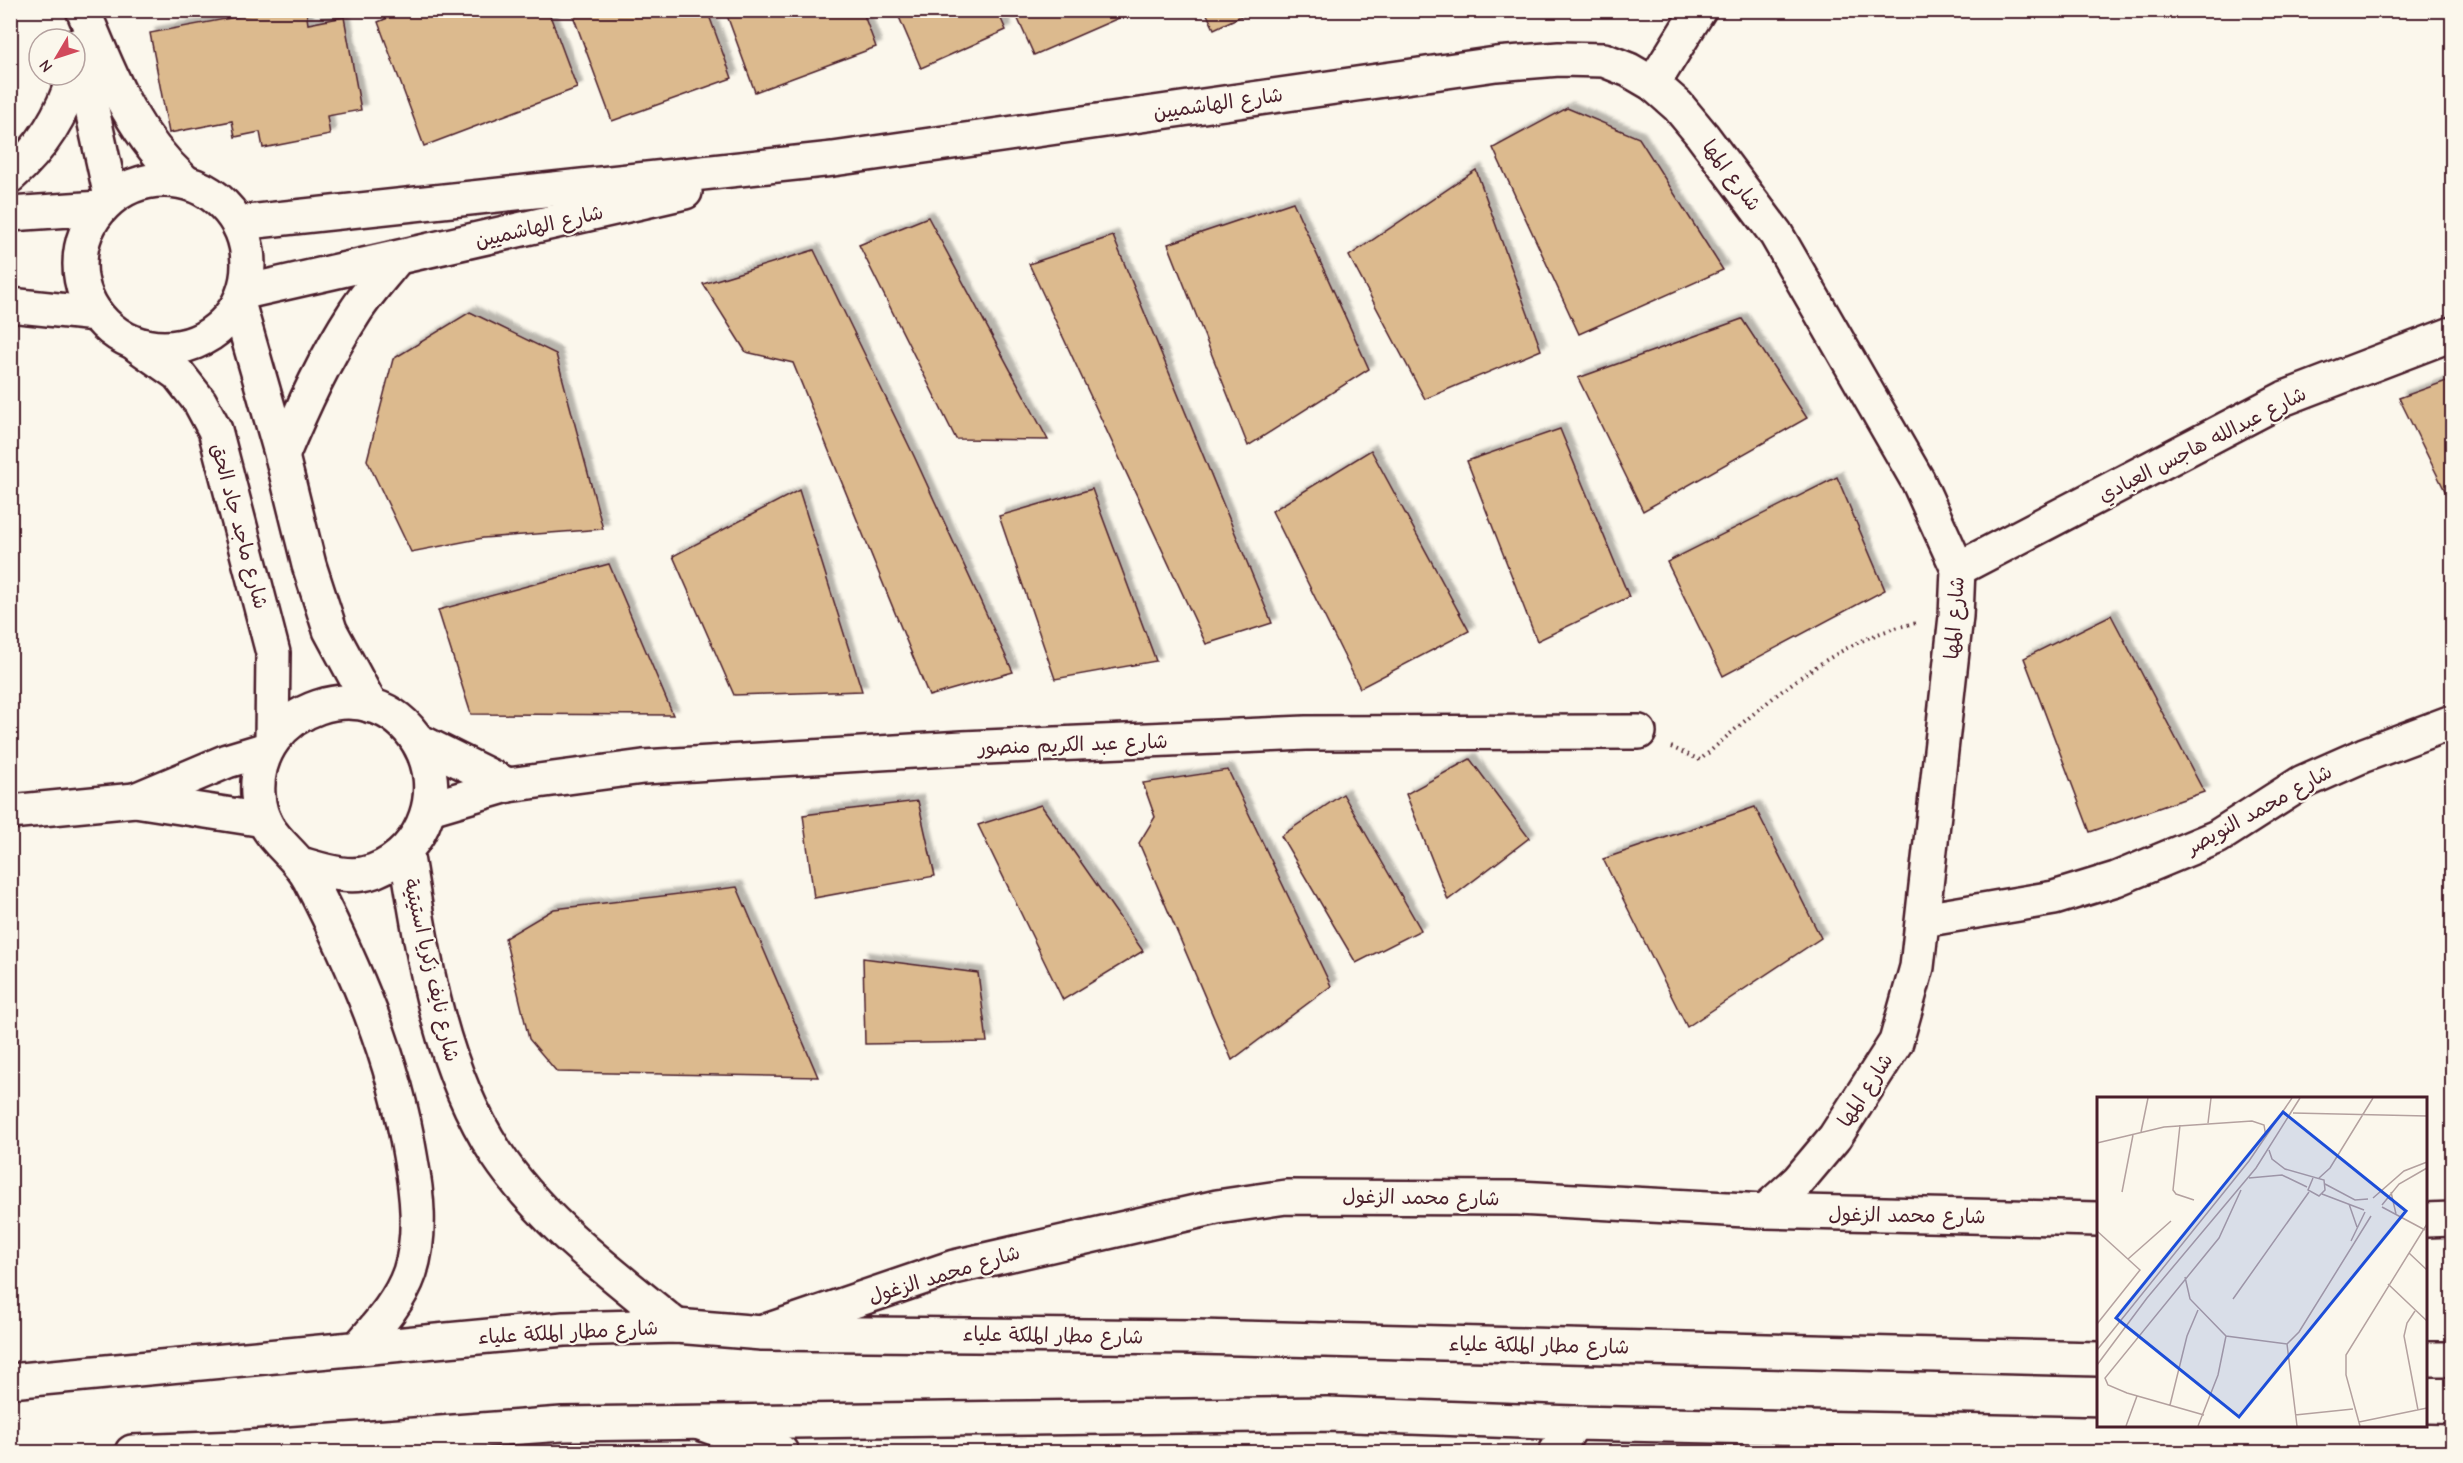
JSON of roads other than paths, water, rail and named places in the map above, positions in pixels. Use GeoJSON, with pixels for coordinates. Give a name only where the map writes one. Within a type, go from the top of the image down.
{"type":"FeatureCollection","features":[{"type":"Feature","properties":{"kind":"main road"},"geometry":{"type":"LineString","coordinates":[[71,10],[72,27]]}},
{"type":"Feature","properties":{"kind":"main road"},"geometry":{"type":"LineString","coordinates":[[83,10],[119,97],[160,159],[185,182],[216,197],[238,223],[249,257],[242,299],[309,565],[330,630],[371,706]]}},
{"type":"Feature","properties":{"kind":"main road"},"geometry":{"type":"LineString","coordinates":[[1653,84],[1699,10]]}},
{"type":"Feature","properties":{"kind":"main road","name":"شارع الهاشميين"},"geometry":{"type":"LineString","coordinates":[[238,223],[833,159],[1496,64],[1559,58],[1604,60]]}},
{"type":"Feature","properties":{"kind":"main road","name":"شارع المها"},"geometry":{"type":"LineString","coordinates":[[1604,60],[1629,70],[1653,84],[1678,106],[1776,234],[1918,481],[1958,569],[1956,616],[1917,967],[1896,1042],[1835,1137],[1798,1181],[1765,1211]]}},
{"type":"Feature","properties":{"kind":"main road"},"geometry":{"type":"LineString","coordinates":[[10,176],[34,152],[54,126],[67,102],[71,87]]}},
{"type":"Feature","properties":{"kind":"main road"},"geometry":{"type":"LineString","coordinates":[[80,87],[106,203]]}},
{"type":"Feature","properties":{"kind":"main road","name":"شارع الهاشميين"},"geometry":{"type":"LineString","coordinates":[[242,299],[397,258],[833,159]]}},
{"type":"Feature","properties":{"kind":"main road"},"geometry":{"type":"LineString","coordinates":[[185,182],[159,179],[134,185],[106,203],[88,228],[80,249],[80,272],[85,294],[96,314],[113,333],[136,345],[165,350],[195,344],[220,329],[242,299]]}},
{"type":"Feature","properties":{"kind":"main road"},"geometry":{"type":"LineString","coordinates":[[10,214],[106,203]]}},
{"type":"Feature","properties":{"kind":"main road"},"geometry":{"type":"LineString","coordinates":[[282,456],[308,394],[335,344],[356,311],[397,258]]}},
{"type":"Feature","properties":{"kind":"main road"},"geometry":{"type":"LineString","coordinates":[[10,305],[96,314]]}},
{"type":"Feature","properties":{"kind":"main road","name":"شارع عبدالله هاجس العبادي"},"geometry":{"type":"LineString","coordinates":[[1958,569],[2285,398],[2452,334]]}},
{"type":"Feature","properties":{"kind":"main road","name":"شارع ماجد جاد الحق"},"geometry":{"type":"LineString","coordinates":[[136,345],[178,374],[200,402],[215,430],[273,652],[270,744]]}},
{"type":"Feature","properties":{"kind":"main road"},"geometry":{"type":"LineString","coordinates":[[301,864],[337,875],[374,871],[406,851],[421,831],[430,808],[432,784],[427,761],[417,740],[397,719],[371,706],[344,702],[316,706],[291,720],[270,744],[260,772],[258,796],[264,820],[279,845],[301,864],[341,940],[383,1043],[405,1121],[417,1196],[416,1233],[410,1272],[391,1310],[359,1347]]}},
{"type":"Feature","properties":{"kind":"main road","name":"شارع محمد النويصر"},"geometry":{"type":"LineString","coordinates":[[1923,920],[2054,898],[2116,879],[2217,837],[2302,782],[2364,755],[2452,722]]}},
{"type":"Feature","properties":{"kind":"main road","name":"شارع عبد الكريم منصور"},"geometry":{"type":"LineString","coordinates":[[430,808],[508,785],[643,767],[963,748],[1306,734],[1639,732]]}},
{"type":"Feature","properties":{"kind":"main road"},"geometry":{"type":"LineString","coordinates":[[417,740],[508,785]]}},
{"type":"Feature","properties":{"kind":"main road"},"geometry":{"type":"LineString","coordinates":[[135,800],[270,744]]}},
{"type":"Feature","properties":{"kind":"main road"},"geometry":{"type":"LineString","coordinates":[[10,812],[135,800],[264,820]]}},
{"type":"Feature","properties":{"kind":"main road","name":"شارع نايف زكريا استيتية"},"geometry":{"type":"LineString","coordinates":[[406,851],[432,989],[445,1044],[466,1099],[497,1154],[537,1204],[578,1245],[676,1326]]}},
{"type":"Feature","properties":{"kind":"main road","name":"شارع محمد الزغول"},"geometry":{"type":"LineString","coordinates":[[762,1333],[954,1267],[1217,1208],[1286,1197],[1518,1198],[1765,1211],[2097,1219]]}},
{"type":"Feature","properties":{"kind":"main road"},"geometry":{"type":"LineString","coordinates":[[2427,1220],[2452,1219]]}},
{"type":"Feature","properties":{"kind":"main road","name":"شارع مطار الملكة علياء"},"geometry":{"type":"LineString","coordinates":[[10,1381],[564,1329],[676,1326],[762,1333],[1197,1337],[2097,1359]]}},
{"type":"Feature","properties":{"kind":"main road"},"geometry":{"type":"LineString","coordinates":[[2427,1359],[2452,1359]]}},
{"type":"Feature","properties":{"kind":"main road"},"geometry":{"type":"LineString","coordinates":[[132,1452],[277,1449],[562,1424],[1328,1414],[1574,1423],[2452,1442]]}},
{"type":"Feature","properties":{"kind":"main road"},"geometry":{"type":"LineString","coordinates":[[696,1421],[781,1452]]}},
{"type":"Feature","properties":{"kind":"main road"},"geometry":{"type":"LineString","coordinates":[[1556,1452],[1574,1423]]}}]}
